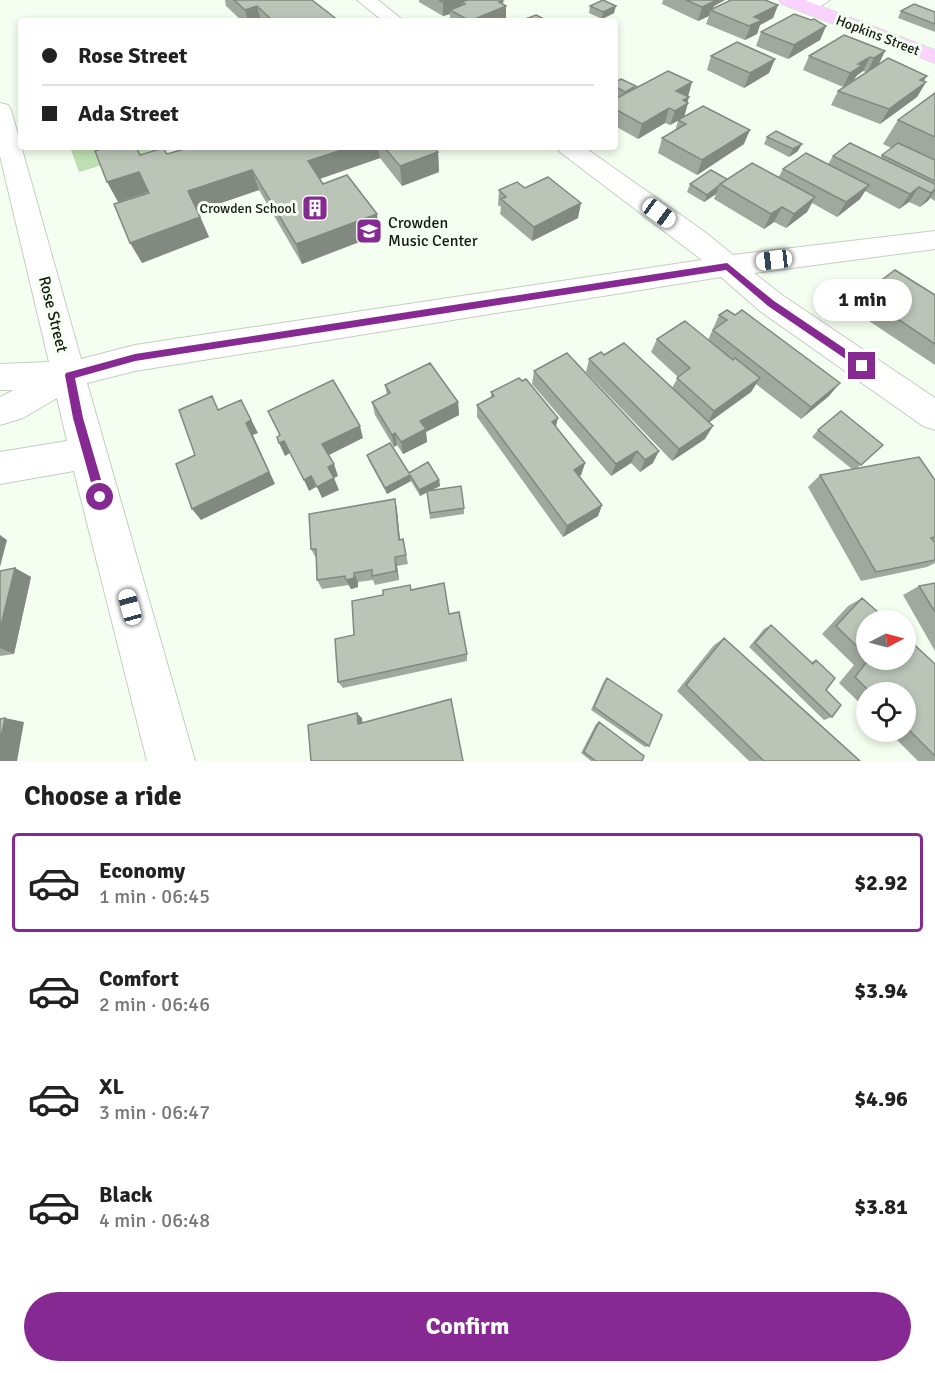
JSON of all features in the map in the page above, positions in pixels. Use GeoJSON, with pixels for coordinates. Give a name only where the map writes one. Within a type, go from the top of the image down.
{"type":"FeatureCollection","features":[{"type":"Feature","properties":{"kind":"main road","name":"Hopkins Street"},"geometry":{"type":"LineString","coordinates":[[788,0],[814,4],[935,57]]}},
{"type":"Feature","properties":{"kind":"street"},"geometry":{"type":"LineString","coordinates":[[366,0],[391,18]]}},
{"type":"Feature","properties":{"kind":"street","name":"Rose Street"},"geometry":{"type":"LineString","coordinates":[[2,127],[171,761]]}},
{"type":"Feature","properties":{"kind":"street"},"geometry":{"type":"LineString","coordinates":[[572,150],[695,239],[771,303],[935,416]]}},
{"type":"Feature","properties":{"kind":"street"},"geometry":{"type":"LineString","coordinates":[[0,377],[69,375],[135,358],[727,266],[935,240]]}},
{"type":"Feature","properties":{"kind":"street"},"geometry":{"type":"LineString","coordinates":[[0,411],[11,408],[69,375]]}},
{"type":"Feature","properties":{"kind":"street"},"geometry":{"type":"LineString","coordinates":[[0,468],[89,453]]}},
{"type":"Feature","properties":{"kind":"green space"},"geometry":{"type":"Polygon","coordinates":[[[71,150],[153,150],[79,172],[71,150]]]}},
{"type":"Feature","properties":{"kind":"building"},"geometry":{"type":"Polygon","coordinates":[[[234,0],[312,0],[335,18],[270,18],[257,6],[245,10],[234,0]]]}},
{"type":"Feature","properties":{"kind":"building"},"geometry":{"type":"Polygon","coordinates":[[[501,0],[503,1],[499,2],[506,6],[477,18],[465,18],[450,10],[465,4],[462,2],[501,0]]]}},
{"type":"Feature","properties":{"kind":"building"},"geometry":{"type":"Polygon","coordinates":[[[603,0],[616,6],[603,12],[590,6],[603,0]]]}},
{"type":"Feature","properties":{"kind":"building"},"geometry":{"type":"Polygon","coordinates":[[[686,0],[713,0],[715,1],[702,7],[686,0]]]}},
{"type":"Feature","properties":{"kind":"building"},"geometry":{"type":"Polygon","coordinates":[[[731,0],[765,0],[778,5],[754,17],[762,20],[749,26],[710,10],[731,0]]]}},
{"type":"Feature","properties":{"kind":"building"},"geometry":{"type":"Polygon","coordinates":[[[914,4],[935,12],[935,24],[901,11],[914,4]]]}},
{"type":"Feature","properties":{"kind":"building"},"geometry":{"type":"Polygon","coordinates":[[[794,14],[814,19],[826,26],[794,45],[761,32],[794,14]]]}},
{"type":"Feature","properties":{"kind":"building"},"geometry":{"type":"Polygon","coordinates":[[[844,35],[885,51],[858,64],[862,65],[850,73],[809,56],[844,35]]]}},
{"type":"Feature","properties":{"kind":"building"},"geometry":{"type":"Polygon","coordinates":[[[737,42],[775,59],[750,73],[711,56],[737,42]]]}},
{"type":"Feature","properties":{"kind":"building"},"geometry":{"type":"Polygon","coordinates":[[[888,58],[927,76],[920,80],[926,82],[889,109],[838,91],[888,58]]]}},
{"type":"Feature","properties":{"kind":"building"},"geometry":{"type":"Polygon","coordinates":[[[668,71],[692,82],[676,91],[689,97],[683,100],[688,103],[675,111],[669,108],[642,124],[618,111],[618,97],[668,71]]]}},
{"type":"Feature","properties":{"kind":"building"},"geometry":{"type":"Polygon","coordinates":[[[621,79],[636,86],[625,92],[618,88],[618,80],[621,79]]]}},
{"type":"Feature","properties":{"kind":"building"},"geometry":{"type":"Polygon","coordinates":[[[935,93],[935,137],[898,120],[935,93]]]}},
{"type":"Feature","properties":{"kind":"building"},"geometry":{"type":"Polygon","coordinates":[[[703,106],[750,130],[702,160],[662,138],[686,124],[678,120],[703,106]]]}},
{"type":"Feature","properties":{"kind":"building"},"geometry":{"type":"Polygon","coordinates":[[[776,131],[802,144],[793,149],[767,137],[776,131]]]}},
{"type":"Feature","properties":{"kind":"building"},"geometry":{"type":"Polygon","coordinates":[[[850,143],[935,184],[935,189],[931,193],[919,187],[910,194],[833,156],[850,143]]]}},
{"type":"Feature","properties":{"kind":"building"},"geometry":{"type":"Polygon","coordinates":[[[898,143],[935,160],[935,181],[882,155],[898,143]]]}},
{"type":"Feature","properties":{"kind":"building"},"geometry":{"type":"Polygon","coordinates":[[[138,150],[140,155],[156,150],[164,150],[167,154],[181,150],[342,150],[308,161],[323,184],[347,175],[377,214],[296,244],[252,170],[188,191],[200,217],[130,243],[114,204],[149,193],[139,172],[107,182],[95,151],[138,150]]]}},
{"type":"Feature","properties":{"kind":"building"},"geometry":{"type":"Polygon","coordinates":[[[387,150],[436,150],[438,152],[400,166],[387,150]]]}},
{"type":"Feature","properties":{"kind":"building"},"geometry":{"type":"Polygon","coordinates":[[[806,153],[869,185],[846,202],[783,169],[806,153]]]}},
{"type":"Feature","properties":{"kind":"building"},"geometry":{"type":"Polygon","coordinates":[[[752,163],[815,197],[794,214],[782,207],[771,214],[720,184],[752,163]]]}},
{"type":"Feature","properties":{"kind":"building"},"geometry":{"type":"Polygon","coordinates":[[[711,170],[727,179],[707,195],[690,184],[711,170]]]}},
{"type":"Feature","properties":{"kind":"building"},"geometry":{"type":"Polygon","coordinates":[[[548,177],[581,203],[534,227],[501,199],[506,197],[499,190],[517,182],[525,188],[548,177]]]}},
{"type":"Feature","properties":{"kind":"building"},"geometry":{"type":"Polygon","coordinates":[[[895,270],[935,295],[935,344],[862,295],[895,270]]]}},
{"type":"Feature","properties":{"kind":"building"},"geometry":{"type":"Polygon","coordinates":[[[727,310],[735,315],[742,310],[840,383],[811,407],[713,330],[727,320],[719,315],[727,310]]]}},
{"type":"Feature","properties":{"kind":"building"},"geometry":{"type":"Polygon","coordinates":[[[685,321],[733,360],[735,358],[760,378],[714,411],[677,378],[690,368],[657,339],[685,321]]]}},
{"type":"Feature","properties":{"kind":"building"},"geometry":{"type":"Polygon","coordinates":[[[624,343],[713,426],[679,449],[589,359],[601,352],[604,355],[624,343]]]}},
{"type":"Feature","properties":{"kind":"building"},"geometry":{"type":"Polygon","coordinates":[[[567,353],[659,451],[645,460],[637,451],[616,464],[534,371],[567,353]]]}},
{"type":"Feature","properties":{"kind":"building"},"geometry":{"type":"Polygon","coordinates":[[[430,363],[458,402],[420,421],[426,429],[401,442],[395,433],[392,435],[372,402],[390,393],[385,385],[430,363]]]}},
{"type":"Feature","properties":{"kind":"building"},"geometry":{"type":"Polygon","coordinates":[[[519,378],[522,381],[526,379],[558,418],[552,422],[585,463],[574,470],[602,505],[567,526],[477,405],[494,396],[491,392],[519,378]]]}},
{"type":"Feature","properties":{"kind":"building"},"geometry":{"type":"Polygon","coordinates":[[[333,380],[360,426],[322,444],[334,464],[328,467],[334,478],[317,487],[311,476],[304,480],[284,441],[279,443],[277,437],[280,435],[268,411],[333,380]]]}},
{"type":"Feature","properties":{"kind":"building"},"geometry":{"type":"Polygon","coordinates":[[[212,396],[218,410],[241,400],[251,420],[246,423],[269,472],[192,509],[176,464],[195,455],[179,410],[212,396]]]}},
{"type":"Feature","properties":{"kind":"building"},"geometry":{"type":"Polygon","coordinates":[[[841,411],[883,445],[861,465],[818,430],[841,411]]]}},
{"type":"Feature","properties":{"kind":"building"},"geometry":{"type":"Polygon","coordinates":[[[390,443],[409,473],[428,462],[439,480],[419,490],[410,475],[385,488],[367,455],[390,443]]]}},
{"type":"Feature","properties":{"kind":"building"},"geometry":{"type":"Polygon","coordinates":[[[919,457],[935,480],[935,537],[931,538],[935,543],[935,560],[876,572],[820,475],[919,457]]]}},
{"type":"Feature","properties":{"kind":"building"},"geometry":{"type":"Polygon","coordinates":[[[461,486],[464,508],[430,513],[427,491],[461,486]]]}},
{"type":"Feature","properties":{"kind":"building"},"geometry":{"type":"Polygon","coordinates":[[[395,499],[399,540],[403,539],[406,555],[395,557],[396,571],[372,576],[372,570],[354,573],[354,578],[346,580],[345,576],[317,580],[316,549],[311,549],[309,514],[395,499]]]}},
{"type":"Feature","properties":{"kind":"building"},"geometry":{"type":"Polygon","coordinates":[[[15,568],[0,629],[0,571],[15,568]]]}},
{"type":"Feature","properties":{"kind":"building"},"geometry":{"type":"Polygon","coordinates":[[[444,583],[449,614],[459,612],[467,654],[338,682],[335,639],[354,635],[352,601],[383,595],[383,590],[410,585],[411,590],[444,583]]]}},
{"type":"Feature","properties":{"kind":"building"},"geometry":{"type":"Polygon","coordinates":[[[935,583],[935,612],[919,586],[935,583]]]}},
{"type":"Feature","properties":{"kind":"building"},"geometry":{"type":"Polygon","coordinates":[[[862,598],[876,610],[856,610],[856,645],[836,626],[862,598]]]}},
{"type":"Feature","properties":{"kind":"building"},"geometry":{"type":"Polygon","coordinates":[[[771,625],[813,664],[816,660],[835,678],[826,690],[841,705],[832,717],[755,643],[771,625]]]}},
{"type":"Feature","properties":{"kind":"building"},"geometry":{"type":"Polygon","coordinates":[[[724,638],[860,761],[764,761],[686,685],[724,638]]]}},
{"type":"Feature","properties":{"kind":"building"},"geometry":{"type":"Polygon","coordinates":[[[916,646],[935,664],[935,756],[916,737],[916,682],[860,682],[855,677],[860,670],[916,670],[916,646]]]}},
{"type":"Feature","properties":{"kind":"building"},"geometry":{"type":"Polygon","coordinates":[[[607,678],[662,715],[649,746],[594,707],[607,678]]]}},
{"type":"Feature","properties":{"kind":"building"},"geometry":{"type":"Polygon","coordinates":[[[451,699],[463,761],[311,761],[308,725],[357,713],[358,724],[451,699]]]}},
{"type":"Feature","properties":{"kind":"building"},"geometry":{"type":"Polygon","coordinates":[[[5,718],[0,742],[0,719],[5,718]]]}},
{"type":"Feature","properties":{"kind":"building"},"geometry":{"type":"Polygon","coordinates":[[[599,722],[644,756],[642,761],[596,761],[584,752],[599,722]]]}},
{"type":"Feature","properties":{"kind":"place","name":"Crowden School"},"geometry":{"type":"Point","coordinates":[315,208]}},
{"type":"Feature","properties":{"kind":"place","name":"Crowden Music Center"},"geometry":{"type":"Point","coordinates":[369,231]}},
{"type":"Feature","properties":{"kind":"route"},"geometry":{"type":"LineString","coordinates":[[100,497],[78,418],[69,375],[135,358],[348,323],[727,266],[771,303],[862,366]]}}]}
